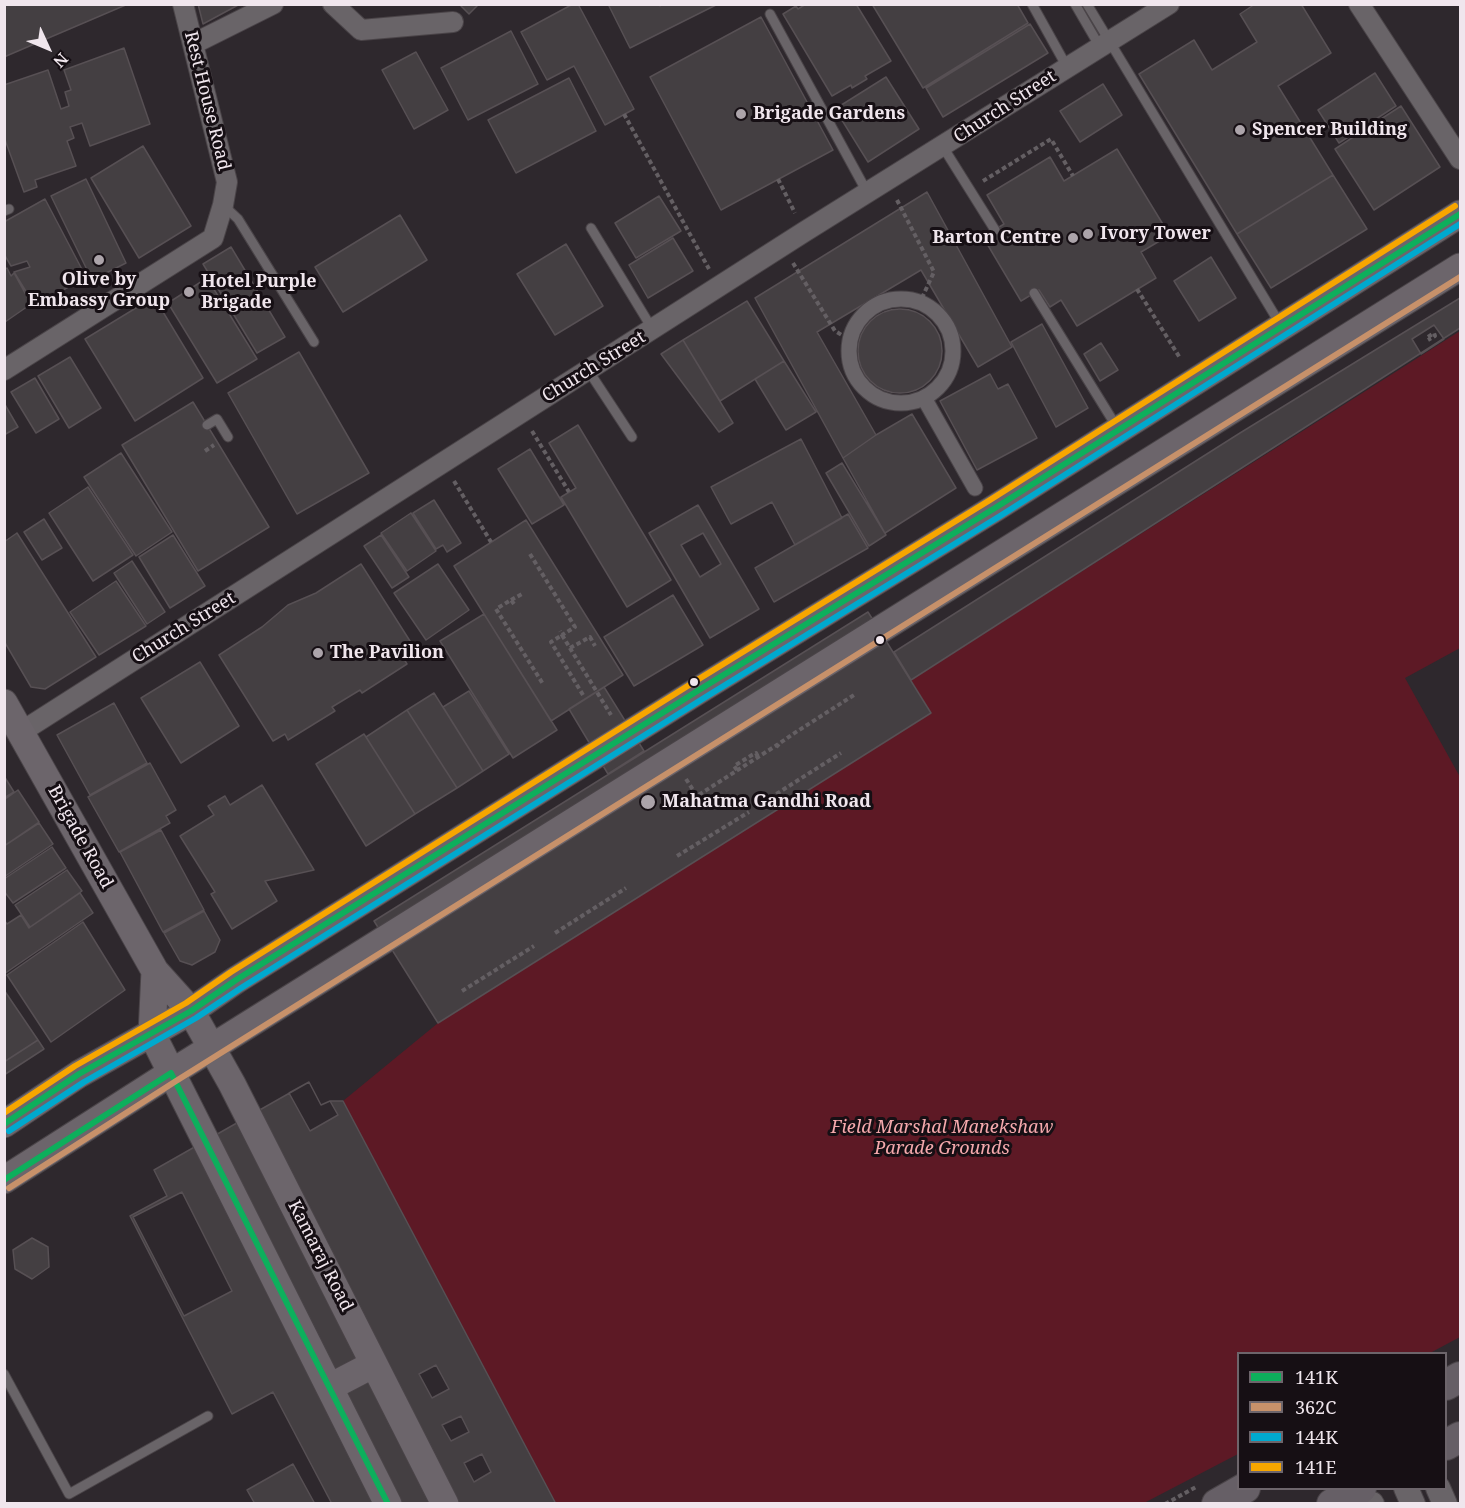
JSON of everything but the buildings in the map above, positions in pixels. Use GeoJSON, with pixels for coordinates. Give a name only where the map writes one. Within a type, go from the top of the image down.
{"type":"FeatureCollection","features":[{"type":"Feature","properties":{"kind":"main road"},"geometry":{"type":"LineString","coordinates":[[4,1124],[79,1074],[191,1011],[256,968],[1461,214]]}},
{"type":"Feature","properties":{"kind":"main road"},"geometry":{"type":"LineString","coordinates":[[4,1180],[171,1073],[1461,267]]}},
{"type":"Feature","properties":{"kind":"main road","name":"Brigade Road"},"geometry":{"type":"LineString","coordinates":[[4,703],[155,971],[191,1011]]}},
{"type":"Feature","properties":{"kind":"main road"},"geometry":{"type":"LineString","coordinates":[[155,971],[152,1034],[388,1503]]}},
{"type":"Feature","properties":{"kind":"main road","name":"Kamaraj Road"},"geometry":{"type":"LineString","coordinates":[[191,1011],[237,1094],[446,1503]]}},
{"type":"Feature","properties":{"kind":"main road"},"geometry":{"type":"LineString","coordinates":[[330,1387],[374,1364]]}},
{"type":"Feature","properties":{"kind":"main road"},"geometry":{"type":"LineString","coordinates":[[1447,1384],[1461,1377]]}},
{"type":"Feature","properties":{"kind":"main road"},"geometry":{"type":"LineString","coordinates":[[1447,1444],[1461,1437]]}},
{"type":"Feature","properties":{"kind":"main road"},"geometry":{"type":"LineString","coordinates":[[1217,1503],[1241,1490]]}},
{"type":"Feature","properties":{"kind":"street","name":"Rest House Road"},"geometry":{"type":"LineString","coordinates":[[4,370],[213,238],[227,182],[183,4]]}},
{"type":"Feature","properties":{"kind":"street"},"geometry":{"type":"LineString","coordinates":[[193,44],[273,4]]}},
{"type":"Feature","properties":{"kind":"street"},"geometry":{"type":"LineString","coordinates":[[333,4],[361,30],[453,22]]}},
{"type":"Feature","properties":{"kind":"street","name":"Church Street"},"geometry":{"type":"LineString","coordinates":[[21,732],[867,192],[943,147],[1169,4]]}},
{"type":"Feature","properties":{"kind":"street"},"geometry":{"type":"LineString","coordinates":[[1359,4],[1461,159]]}},
{"type":"Feature","properties":{"kind":"street"},"geometry":{"type":"LineString","coordinates":[[904,298],[920,302],[934,310],[945,322],[952,337],[954,354],[951,370],[942,384],[924,398],[911,403],[893,404],[875,398],[861,386],[852,370],[848,353],[850,340],[860,318],[872,307],[887,300],[904,298]]}},
{"type":"Feature","properties":{"kind":"street"},"geometry":{"type":"LineString","coordinates":[[924,398],[975,488]]}},
{"type":"Feature","properties":{"kind":"street"},"geometry":{"type":"LineString","coordinates":[[1344,1498],[1372,1503]]}},
{"type":"Feature","properties":{"kind":"lane"},"geometry":{"type":"LineString","coordinates":[[1032,4],[1067,67]]}},
{"type":"Feature","properties":{"kind":"lane"},"geometry":{"type":"LineString","coordinates":[[1075,4],[1104,44],[1282,326]]}},
{"type":"Feature","properties":{"kind":"lane"},"geometry":{"type":"LineString","coordinates":[[1088,4],[1104,44]]}},
{"type":"Feature","properties":{"kind":"lane"},"geometry":{"type":"LineString","coordinates":[[770,14],[867,192]]}},
{"type":"Feature","properties":{"kind":"lane"},"geometry":{"type":"LineString","coordinates":[[943,147],[995,230]]}},
{"type":"Feature","properties":{"kind":"lane"},"geometry":{"type":"LineString","coordinates":[[223,205],[238,219],[314,342]]}},
{"type":"Feature","properties":{"kind":"lane"},"geometry":{"type":"LineString","coordinates":[[591,228],[652,330]]}},
{"type":"Feature","properties":{"kind":"lane"},"geometry":{"type":"LineString","coordinates":[[1034,293],[1119,430]]}},
{"type":"Feature","properties":{"kind":"lane"},"geometry":{"type":"LineString","coordinates":[[588,370],[632,437]]}},
{"type":"Feature","properties":{"kind":"lane"},"geometry":{"type":"LineString","coordinates":[[207,425],[216,419],[228,437]]}},
{"type":"Feature","properties":{"kind":"lane"},"geometry":{"type":"LineString","coordinates":[[4,1374],[69,1494],[208,1416]]}},
{"type":"Feature","properties":{"kind":"path"},"geometry":{"type":"LineString","coordinates":[[624,114],[719,288]]}},
{"type":"Feature","properties":{"kind":"path"},"geometry":{"type":"LineString","coordinates":[[970,189],[1051,139],[1073,176]]}},
{"type":"Feature","properties":{"kind":"path"},"geometry":{"type":"LineString","coordinates":[[777,179],[787,198]]}},
{"type":"Feature","properties":{"kind":"path"},"geometry":{"type":"LineString","coordinates":[[893,193],[934,272],[920,302]]}},
{"type":"Feature","properties":{"kind":"path"},"geometry":{"type":"LineString","coordinates":[[782,246],[835,331],[850,340]]}},
{"type":"Feature","properties":{"kind":"path"},"geometry":{"type":"LineString","coordinates":[[1137,289],[1180,358]]}},
{"type":"Feature","properties":{"kind":"path"},"geometry":{"type":"LineString","coordinates":[[522,413],[569,492]]}},
{"type":"Feature","properties":{"kind":"path"},"geometry":{"type":"LineString","coordinates":[[456,486],[491,542]]}},
{"type":"Feature","properties":{"kind":"path"},"geometry":{"type":"LineString","coordinates":[[530,554],[575,627],[561,633],[551,642],[583,695]]}},
{"type":"Feature","properties":{"kind":"path"},"geometry":{"type":"LineString","coordinates":[[522,594],[513,602],[496,609],[543,684]]}},
{"type":"Feature","properties":{"kind":"path"},"geometry":{"type":"LineString","coordinates":[[561,633],[612,716]]}},
{"type":"Feature","properties":{"kind":"path"},"geometry":{"type":"LineString","coordinates":[[570,648],[590,637],[595,646]]}},
{"type":"Feature","properties":{"kind":"path"},"geometry":{"type":"LineString","coordinates":[[686,779],[697,796],[854,695]]}},
{"type":"Feature","properties":{"kind":"path"},"geometry":{"type":"LineString","coordinates":[[770,798],[841,753]]}},
{"type":"Feature","properties":{"kind":"path"},"geometry":{"type":"LineString","coordinates":[[677,856],[749,812]]}},
{"type":"Feature","properties":{"kind":"path"},"geometry":{"type":"LineString","coordinates":[[555,933],[626,888]]}},
{"type":"Feature","properties":{"kind":"path"},"geometry":{"type":"LineString","coordinates":[[462,991],[534,946]]}},
{"type":"Feature","properties":{"kind":"green space","name":"Field Marshal Manekshaw Parade Grounds"},"geometry":{"type":"Polygon","coordinates":[[[1460,331],[1460,648],[1405,678],[1460,777],[1460,1337],[1432,1352],[1237,1352],[1237,1455],[1144,1503],[556,1503],[343,1101],[438,1023],[931,713],[911,680],[1460,331]]]}},
{"type":"Feature","properties":{"kind":"transit line","name":"141E"},"geometry":{"type":"LineString","coordinates":[[4,1113],[75,1066],[186,1003],[231,972],[990,500],[1455,206]]}},
{"type":"Feature","properties":{"kind":"transit line","name":"141K"},"geometry":{"type":"LineString","coordinates":[[4,1124],[79,1074],[191,1011],[236,980],[995,508],[1460,214]]}},
{"type":"Feature","properties":{"kind":"transit line","name":"144K"},"geometry":{"type":"LineString","coordinates":[[9,1131],[84,1082],[196,1018],[704,698],[1000,516],[1460,224]]}},
{"type":"Feature","properties":{"kind":"transit line","name":"362C"},"geometry":{"type":"LineString","coordinates":[[9,1188],[176,1081],[1460,277]]}},
{"type":"Feature","properties":{"kind":"transit line","name":"141K"},"geometry":{"type":"LineString","coordinates":[[4,1180],[171,1073],[388,1504]]}},
{"type":"Feature","properties":{"kind":"place","name":"Brigade Gardens"},"geometry":{"type":"Point","coordinates":[741,114]}},
{"type":"Feature","properties":{"kind":"place","name":"Spencer Building"},"geometry":{"type":"Point","coordinates":[1240,130]}},
{"type":"Feature","properties":{"kind":"place","name":"Ivory Tower"},"geometry":{"type":"Point","coordinates":[1088,234]}},
{"type":"Feature","properties":{"kind":"place","name":"Barton Centre"},"geometry":{"type":"Point","coordinates":[1073,238]}},
{"type":"Feature","properties":{"kind":"place","name":"Olive by Embassy Group"},"geometry":{"type":"Point","coordinates":[99,260]}},
{"type":"Feature","properties":{"kind":"place","name":"Hotel Purple Brigade"},"geometry":{"type":"Point","coordinates":[189,292]}},
{"type":"Feature","properties":{"kind":"place","name":"The Pavilion"},"geometry":{"type":"Point","coordinates":[318,653]}},
{"type":"Feature","properties":{"kind":"place","name":"Mahatma Gandhi Road"},"geometry":{"type":"Point","coordinates":[648,802]}}]}
